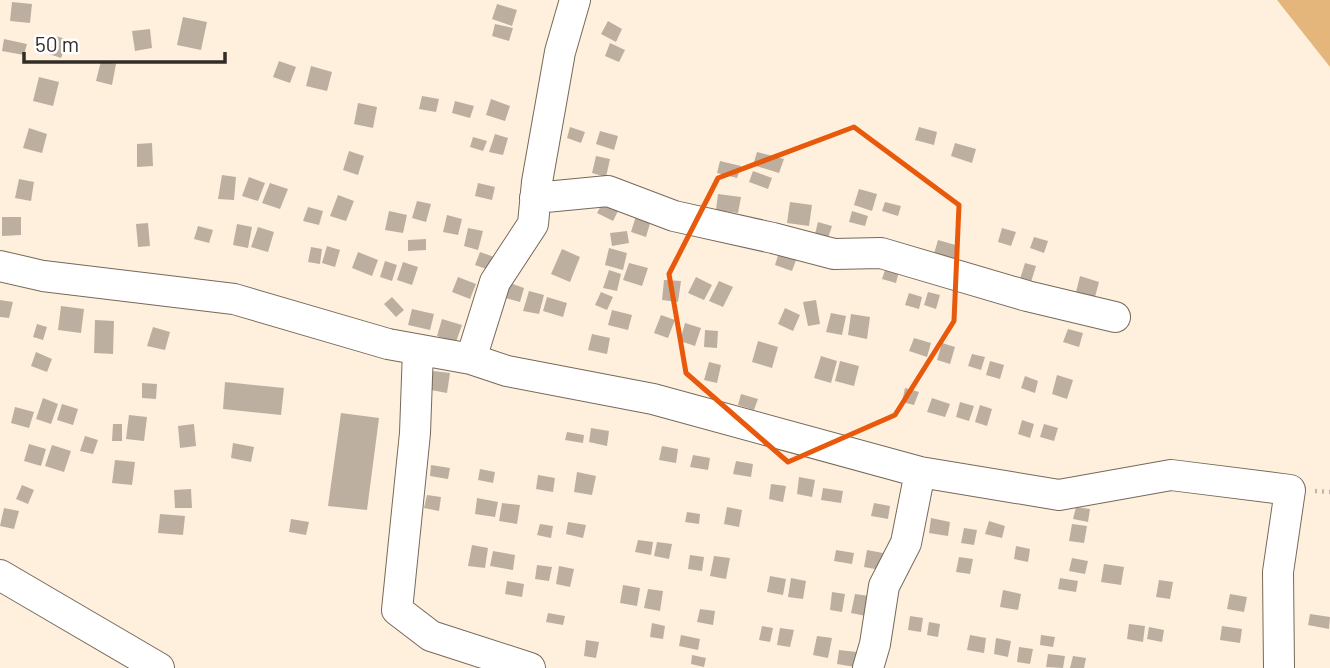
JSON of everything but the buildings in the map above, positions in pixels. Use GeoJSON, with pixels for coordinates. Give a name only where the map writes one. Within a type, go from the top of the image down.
{"type":"FeatureCollection","features":[{"type":"Feature","properties":{"kind":"street"},"geometry":{"type":"LineString","coordinates":[[471,359],[495,282],[533,224],[559,52],[575,0]]}},
{"type":"Feature","properties":{"kind":"street"},"geometry":{"type":"LineString","coordinates":[[535,198],[608,191],[674,216],[834,254],[881,253],[1027,296],[1115,317]]}},
{"type":"Feature","properties":{"kind":"street"},"geometry":{"type":"LineString","coordinates":[[0,266],[43,276],[234,299],[388,344],[471,359],[507,371],[653,398],[920,472],[1059,495],[1171,475],[1290,490],[1278,572],[1279,668]]}},
{"type":"Feature","properties":{"kind":"street"},"geometry":{"type":"LineString","coordinates":[[418,350],[415,433],[397,610],[431,636],[530,668]]}},
{"type":"Feature","properties":{"kind":"street"},"geometry":{"type":"LineString","coordinates":[[867,668],[875,644],[884,586],[906,544],[920,472]]}},
{"type":"Feature","properties":{"kind":"street"},"geometry":{"type":"LineString","coordinates":[[0,575],[159,668]]}},
{"type":"Feature","properties":{"kind":"highlighted area"},"geometry":{"type":"Polygon","coordinates":[[[854,127],[959,205],[954,321],[895,415],[788,462],[686,373],[669,274],[718,178],[854,127]]]}},
{"type":"Feature","properties":{"kind":"shaded area"},"geometry":{"type":"Polygon","coordinates":[[[1277,0],[1330,0],[1330,67],[1277,0]]]}}]}
